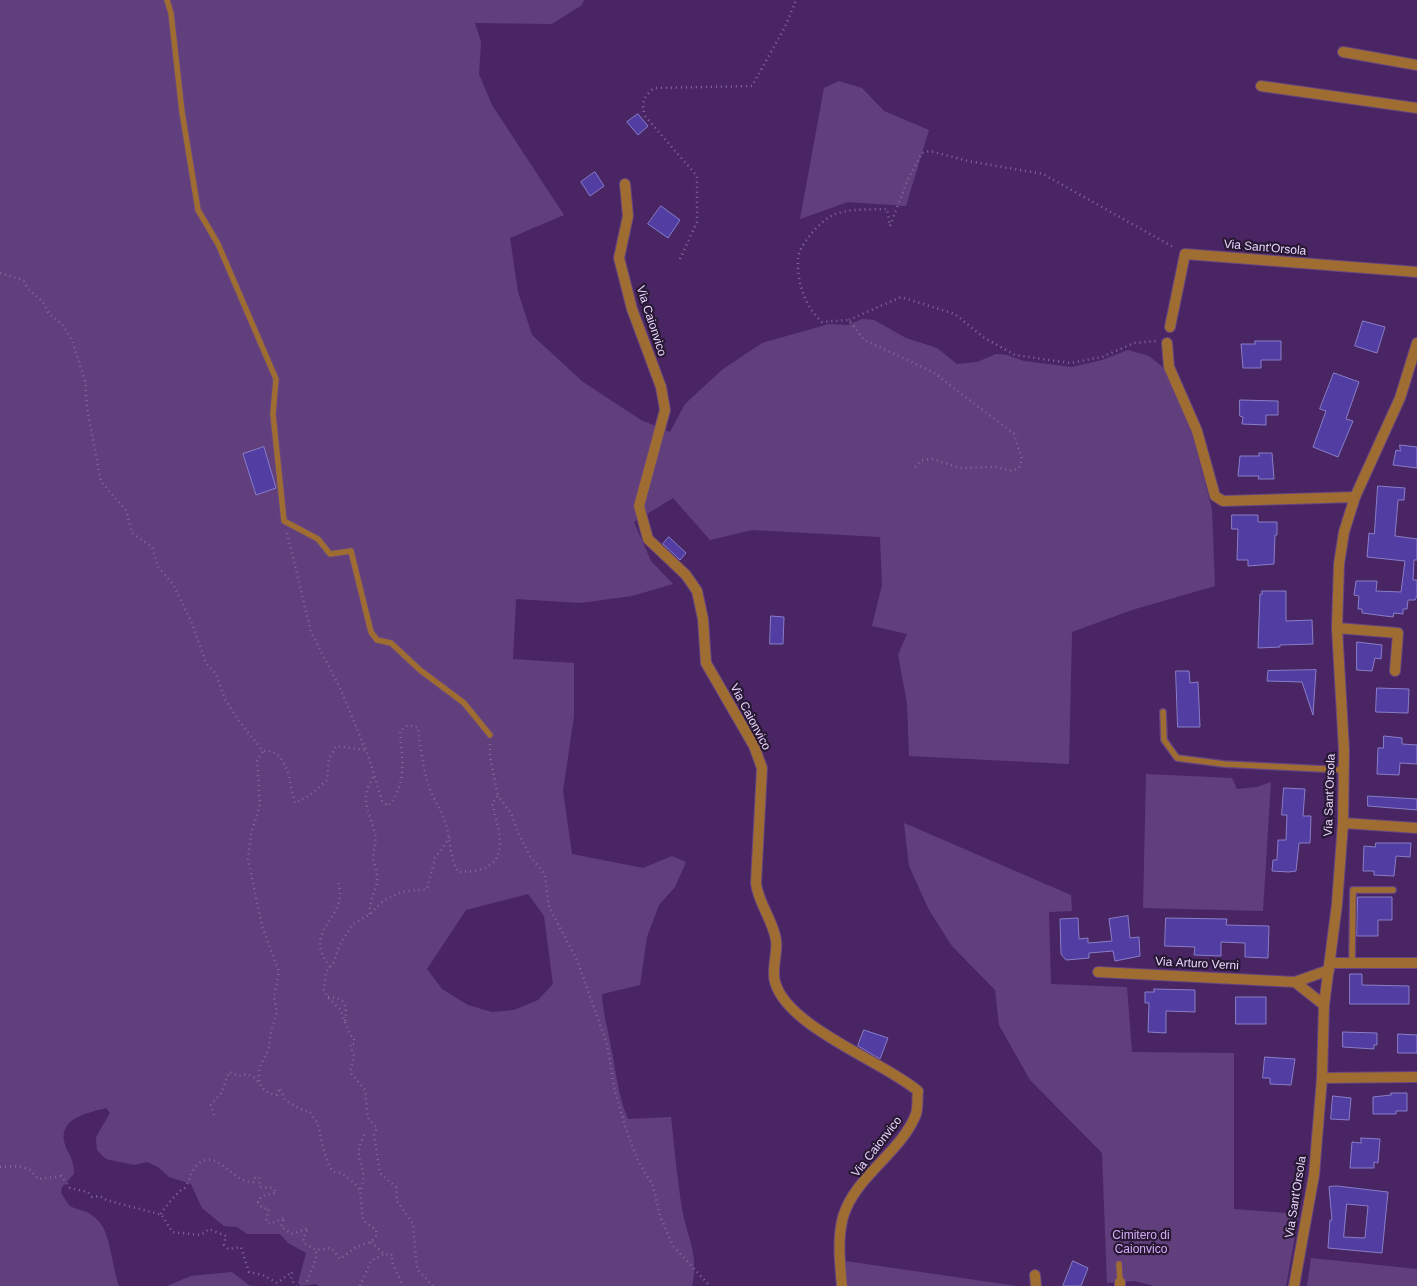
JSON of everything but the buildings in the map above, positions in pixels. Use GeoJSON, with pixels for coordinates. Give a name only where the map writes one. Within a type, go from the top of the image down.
{"type":"FeatureCollection","features":[{"type":"Feature","properties":{"kind":"street"},"geometry":{"type":"LineString","coordinates":[[1343,52],[1417,65]]}},
{"type":"Feature","properties":{"kind":"street"},"geometry":{"type":"LineString","coordinates":[[1261,86],[1417,108]]}},
{"type":"Feature","properties":{"kind":"street","name":"Via Caionvico"},"geometry":{"type":"LineString","coordinates":[[625,184],[628,216],[618,258],[632,309],[661,387],[665,410],[639,506],[648,539],[686,575],[697,591],[703,619],[706,663],[754,746],[762,768],[756,883],[757,892],[776,941],[774,979],[777,990],[805,1020],[850,1052],[890,1071],[918,1092],[917,1113],[907,1132],[852,1199],[843,1217],[839,1258],[842,1286]]}},
{"type":"Feature","properties":{"kind":"street"},"geometry":{"type":"LineString","coordinates":[[1170,327],[1185,254]]}},
{"type":"Feature","properties":{"kind":"street","name":"Via Sant'Orsola"},"geometry":{"type":"LineString","coordinates":[[1185,254],[1417,272]]}},
{"type":"Feature","properties":{"kind":"street","name":"Via Sant'Orsola"},"geometry":{"type":"LineString","coordinates":[[1294,1286],[1314,1175],[1322,1078],[1324,1005],[1330,966],[1343,823],[1344,770],[1337,628],[1339,564],[1344,532],[1355,497],[1400,398],[1417,342]]}},
{"type":"Feature","properties":{"kind":"street"},"geometry":{"type":"LineString","coordinates":[[1167,343],[1169,367],[1197,431],[1215,496],[1223,501],[1355,497]]}},
{"type":"Feature","properties":{"kind":"street"},"geometry":{"type":"LineString","coordinates":[[1337,628],[1398,633],[1395,671]]}},
{"type":"Feature","properties":{"kind":"street"},"geometry":{"type":"LineString","coordinates":[[1343,823],[1417,828]]}},
{"type":"Feature","properties":{"kind":"street"},"geometry":{"type":"LineString","coordinates":[[1330,966],[1352,963],[1417,963]]}},
{"type":"Feature","properties":{"kind":"street","name":"Via Arturo Verni"},"geometry":{"type":"LineString","coordinates":[[1098,972],[1295,982],[1330,966]]}},
{"type":"Feature","properties":{"kind":"street"},"geometry":{"type":"LineString","coordinates":[[1295,982],[1324,1005]]}},
{"type":"Feature","properties":{"kind":"street"},"geometry":{"type":"LineString","coordinates":[[1322,1078],[1417,1078]]}},
{"type":"Feature","properties":{"kind":"street"},"geometry":{"type":"LineString","coordinates":[[1035,1275],[1036,1286]]}},
{"type":"Feature","properties":{"kind":"lane"},"geometry":{"type":"LineString","coordinates":[[167,0],[171,13],[182,112],[198,210],[218,244],[276,379],[273,414],[284,521],[318,539],[330,554],[351,550],[371,632],[378,640],[391,643],[420,670],[464,703],[490,735]]}},
{"type":"Feature","properties":{"kind":"lane"},"geometry":{"type":"LineString","coordinates":[[1163,712],[1164,740],[1177,758],[1224,764],[1344,770]]}},
{"type":"Feature","properties":{"kind":"lane"},"geometry":{"type":"LineString","coordinates":[[1352,963],[1353,890],[1393,890]]}},
{"type":"Feature","properties":{"kind":"lane"},"geometry":{"type":"LineString","coordinates":[[1119,1264],[1120,1284]]}},
{"type":"Feature","properties":{"kind":"path"},"geometry":{"type":"LineString","coordinates":[[680,259],[697,222],[697,176],[645,116],[642,104],[645,95],[654,88],[752,86],[785,27],[796,0]]}},
{"type":"Feature","properties":{"kind":"path"},"geometry":{"type":"LineString","coordinates":[[1167,343],[1151,340],[1134,342],[1102,357],[1070,363],[1015,355],[984,337],[955,314],[901,297],[849,320],[822,322],[814,315],[802,290],[798,257],[812,232],[833,215],[850,211],[887,209],[890,226],[908,181],[922,153],[930,151],[968,161],[1043,174],[1185,254]]}},
{"type":"Feature","properties":{"kind":"path"},"geometry":{"type":"LineString","coordinates":[[0,273],[23,280],[28,289],[43,302],[49,314],[62,324],[72,340],[85,381],[87,408],[101,482],[126,510],[132,533],[152,547],[158,567],[173,584],[191,620],[206,663],[216,674],[225,699],[239,721],[263,751]]}},
{"type":"Feature","properties":{"kind":"path"},"geometry":{"type":"LineString","coordinates":[[849,320],[864,340],[933,372],[1014,434],[1022,459],[1019,468],[1012,470],[995,467],[960,468],[933,458],[922,460],[915,466]]}},
{"type":"Feature","properties":{"kind":"path"},"geometry":{"type":"LineString","coordinates":[[284,521],[311,632],[340,690],[366,750],[382,801],[388,806],[396,797],[404,776],[400,731],[408,725],[418,728],[424,768],[431,792],[443,814],[450,837],[454,864],[458,872],[480,870],[492,864],[499,853],[501,838],[492,802],[498,796]]}},
{"type":"Feature","properties":{"kind":"path"},"geometry":{"type":"LineString","coordinates":[[490,735],[490,757],[498,796],[511,813],[519,835],[530,856],[545,875],[549,908],[577,960],[607,1044],[615,1092],[638,1161],[653,1186],[660,1216],[673,1246],[710,1286]]}},
{"type":"Feature","properties":{"kind":"path"},"geometry":{"type":"LineString","coordinates":[[259,1081],[259,1069],[269,1048],[270,1030],[277,1012],[274,996],[279,972],[262,926],[248,859],[251,834],[260,805],[257,760],[263,751],[271,750],[280,756],[287,770],[295,803],[309,796],[328,780],[329,759],[336,746],[366,750]]}},
{"type":"Feature","properties":{"kind":"path"},"geometry":{"type":"LineString","coordinates":[[370,914],[369,906],[376,889],[378,877],[373,857],[376,836],[365,799],[368,785],[374,776]]}},
{"type":"Feature","properties":{"kind":"path"},"geometry":{"type":"LineString","coordinates":[[433,1286],[416,1269],[413,1224],[398,1201],[396,1187],[380,1173],[374,1135],[377,1128],[368,1118],[364,1090],[350,1072],[354,1056],[350,1044],[354,1044],[354,1041],[340,1009],[327,998],[324,990],[326,972],[353,924],[370,914],[383,901],[401,892],[427,889],[434,858],[450,837]]}},
{"type":"Feature","properties":{"kind":"path"},"geometry":{"type":"LineString","coordinates":[[330,967],[320,948],[326,926],[340,906],[342,893],[338,882]]}},
{"type":"Feature","properties":{"kind":"path"},"geometry":{"type":"LineString","coordinates":[[327,998],[333,997],[344,1003],[347,1008],[345,1023]]}},
{"type":"Feature","properties":{"kind":"path"},"geometry":{"type":"LineString","coordinates":[[214,1115],[211,1105],[222,1092],[229,1072],[239,1076],[247,1074],[259,1081],[269,1093],[277,1095],[280,1088],[284,1100],[302,1110],[310,1112],[318,1124],[319,1134],[325,1146],[324,1154],[330,1167],[334,1172],[344,1174],[360,1190]]}},
{"type":"Feature","properties":{"kind":"path"},"geometry":{"type":"LineString","coordinates":[[160,1214],[180,1191],[186,1188],[196,1166],[202,1162],[213,1160],[231,1170],[236,1178],[242,1181],[254,1182],[255,1178],[259,1177],[260,1187],[273,1188],[276,1193],[262,1196],[258,1202],[262,1208],[269,1208],[266,1221],[270,1224],[284,1218],[281,1227],[293,1234],[308,1228],[303,1242],[316,1250],[331,1248],[340,1259],[356,1247],[372,1242],[377,1235],[376,1230],[363,1220],[360,1190],[364,1181],[364,1170],[359,1149],[365,1133]]}},
{"type":"Feature","properties":{"kind":"path"},"geometry":{"type":"LineString","coordinates":[[0,1167],[19,1166],[30,1170],[38,1179],[61,1176],[70,1188],[88,1192],[92,1197],[100,1196],[106,1200],[160,1214],[172,1232],[201,1235],[209,1229],[226,1236],[224,1245],[228,1249],[241,1247],[249,1272],[263,1275],[277,1283],[292,1272],[292,1278],[296,1286]]}},
{"type":"Feature","properties":{"kind":"path"},"geometry":{"type":"LineString","coordinates":[[372,1242],[384,1254]]}},
{"type":"Feature","properties":{"kind":"path"},"geometry":{"type":"LineString","coordinates":[[307,1281],[316,1259],[316,1250]]}},
{"type":"Feature","properties":{"kind":"path"},"geometry":{"type":"LineString","coordinates":[[360,1286],[371,1261],[384,1254],[393,1255],[393,1266],[401,1278],[402,1286]]}},
{"type":"Feature","properties":{"kind":"green space"},"geometry":{"type":"Polygon","coordinates":[[[0,0],[584,0],[582,5],[552,24],[475,23],[481,42],[479,74],[492,105],[564,215],[510,238],[518,292],[532,335],[583,382],[641,420],[670,432],[685,404],[723,369],[762,343],[829,324],[848,325],[862,319],[874,320],[906,338],[937,348],[957,364],[977,362],[996,354],[1007,355],[1024,361],[1072,367],[1102,360],[1128,350],[1149,356],[1164,368],[1192,435],[1212,509],[1215,586],[1132,610],[1072,632],[1069,764],[909,756],[907,703],[898,655],[907,634],[872,626],[882,585],[880,537],[752,530],[710,540],[673,498],[634,522],[651,561],[673,584],[632,596],[580,603],[516,599],[513,659],[574,663],[574,716],[563,791],[572,854],[643,868],[672,856],[686,862],[675,887],[659,905],[647,937],[640,985],[602,994],[604,1015],[618,1084],[628,1119],[671,1117],[681,1203],[693,1253],[694,1274],[692,1286],[318,1286],[316,1284],[301,1286],[298,1283],[306,1253],[288,1243],[280,1234],[247,1234],[237,1227],[224,1226],[202,1208],[191,1184],[169,1177],[158,1167],[147,1162],[134,1165],[106,1159],[97,1150],[96,1137],[110,1113],[106,1108],[77,1117],[66,1126],[64,1141],[72,1160],[74,1174],[62,1187],[61,1193],[70,1206],[92,1215],[100,1223],[109,1244],[119,1286],[0,1286],[0,0]],[[528,894],[466,910],[427,969],[442,989],[468,1005],[492,1012],[514,1010],[538,1000],[553,984],[544,916],[528,894]]]}},
{"type":"Feature","properties":{"kind":"green space"},"geometry":{"type":"Polygon","coordinates":[[[839,81],[862,88],[884,111],[929,130],[906,206],[848,202],[800,219],[824,88],[839,81]]]}},
{"type":"Feature","properties":{"kind":"green space"},"geometry":{"type":"Polygon","coordinates":[[[1146,774],[1232,778],[1237,789],[1257,787],[1271,782],[1263,911],[1143,908],[1146,774]]]}},
{"type":"Feature","properties":{"kind":"green space","name":"Cimitero di Caionvico"},"geometry":{"type":"Polygon","coordinates":[[[904,823],[1071,895],[1072,911],[1049,912],[1051,984],[1127,987],[1132,1052],[1234,1053],[1234,1209],[1299,1214],[1286,1286],[1154,1286],[1135,1281],[1107,1283],[1102,1153],[1030,1080],[999,1025],[995,990],[952,946],[929,910],[909,866],[904,823]]]}},
{"type":"Feature","properties":{"kind":"green space"},"geometry":{"type":"Polygon","coordinates":[[[1311,1258],[1417,1269],[1417,1286],[1307,1286],[1311,1258]]]}},
{"type":"Feature","properties":{"kind":"green space"},"geometry":{"type":"Polygon","coordinates":[[[845,1261],[1017,1286],[846,1286],[845,1261]]]}},
{"type":"Feature","properties":{"kind":"green space"},"geometry":{"type":"Polygon","coordinates":[[[232,1272],[250,1286],[167,1286],[191,1276],[232,1272]]]}}]}
